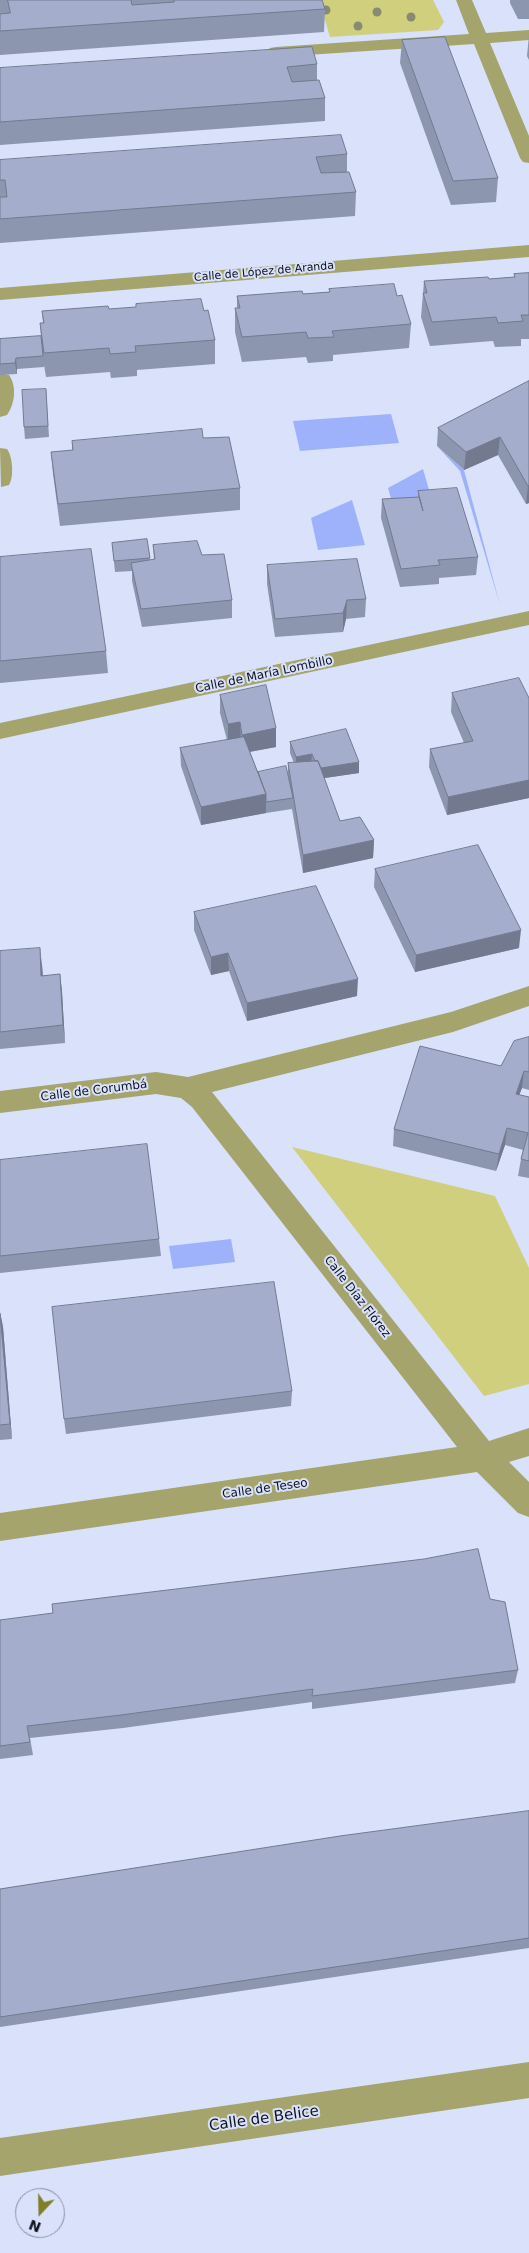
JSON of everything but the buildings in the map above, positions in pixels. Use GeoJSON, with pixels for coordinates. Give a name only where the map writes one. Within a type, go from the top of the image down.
{"type":"FeatureCollection","features":[{"type":"Feature","properties":{"kind":"street"},"geometry":{"type":"LineString","coordinates":[[464,0],[529,158]]}},
{"type":"Feature","properties":{"kind":"street"},"geometry":{"type":"LineString","coordinates":[[255,54],[529,35]]}},
{"type":"Feature","properties":{"kind":"street","name":"Calle de López de Aranda"},"geometry":{"type":"LineString","coordinates":[[0,294],[529,251]]}},
{"type":"Feature","properties":{"kind":"street"},"geometry":{"type":"LineString","coordinates":[[0,411],[4,402],[2,379]]}},
{"type":"Feature","properties":{"kind":"street"},"geometry":{"type":"LineString","coordinates":[[0,454],[2,480]]}},
{"type":"Feature","properties":{"kind":"street","name":"Calle de María Lombillo"},"geometry":{"type":"LineString","coordinates":[[0,731],[529,618]]}},
{"type":"Feature","properties":{"kind":"street"},"geometry":{"type":"LineString","coordinates":[[188,1088],[453,1022],[529,996]]}},
{"type":"Feature","properties":{"kind":"street","name":"Calle de Corumbá"},"geometry":{"type":"LineString","coordinates":[[0,1102],[156,1083],[188,1088]]}},
{"type":"Feature","properties":{"kind":"street","name":"Calle Díaz Flórez"},"geometry":{"type":"LineString","coordinates":[[188,1088],[202,1099],[483,1457],[529,1503]]}},
{"type":"Feature","properties":{"kind":"street","name":"Calle de Teseo"},"geometry":{"type":"LineString","coordinates":[[0,1527],[483,1457],[529,1442]]}},
{"type":"Feature","properties":{"kind":"street","name":"Calle de Belice"},"geometry":{"type":"LineString","coordinates":[[0,2157],[529,2080]]}},
{"type":"Feature","properties":{"kind":"shaded area"},"geometry":{"type":"Polygon","coordinates":[[[319,0],[433,0],[444,22],[438,30],[330,37],[319,0]]]}},
{"type":"Feature","properties":{"kind":"shaded area"},"geometry":{"type":"Polygon","coordinates":[[[292,1147],[495,1196],[529,1268],[529,1384],[484,1396],[292,1147]]]}},
{"type":"Feature","properties":{"kind":"water"},"geometry":{"type":"Polygon","coordinates":[[[391,414],[399,443],[300,451],[293,421],[391,414]]]}},
{"type":"Feature","properties":{"kind":"water"},"geometry":{"type":"Polygon","coordinates":[[[437,446],[464,470],[500,605],[460,471],[437,446]]]}},
{"type":"Feature","properties":{"kind":"water"},"geometry":{"type":"Polygon","coordinates":[[[423,469],[433,504],[395,513],[388,488],[423,469]]]}},
{"type":"Feature","properties":{"kind":"water"},"geometry":{"type":"Polygon","coordinates":[[[352,500],[365,545],[318,550],[311,518],[352,500]]]}},
{"type":"Feature","properties":{"kind":"water"},"geometry":{"type":"Polygon","coordinates":[[[231,1239],[235,1262],[173,1269],[169,1246],[231,1239]]]}}]}
